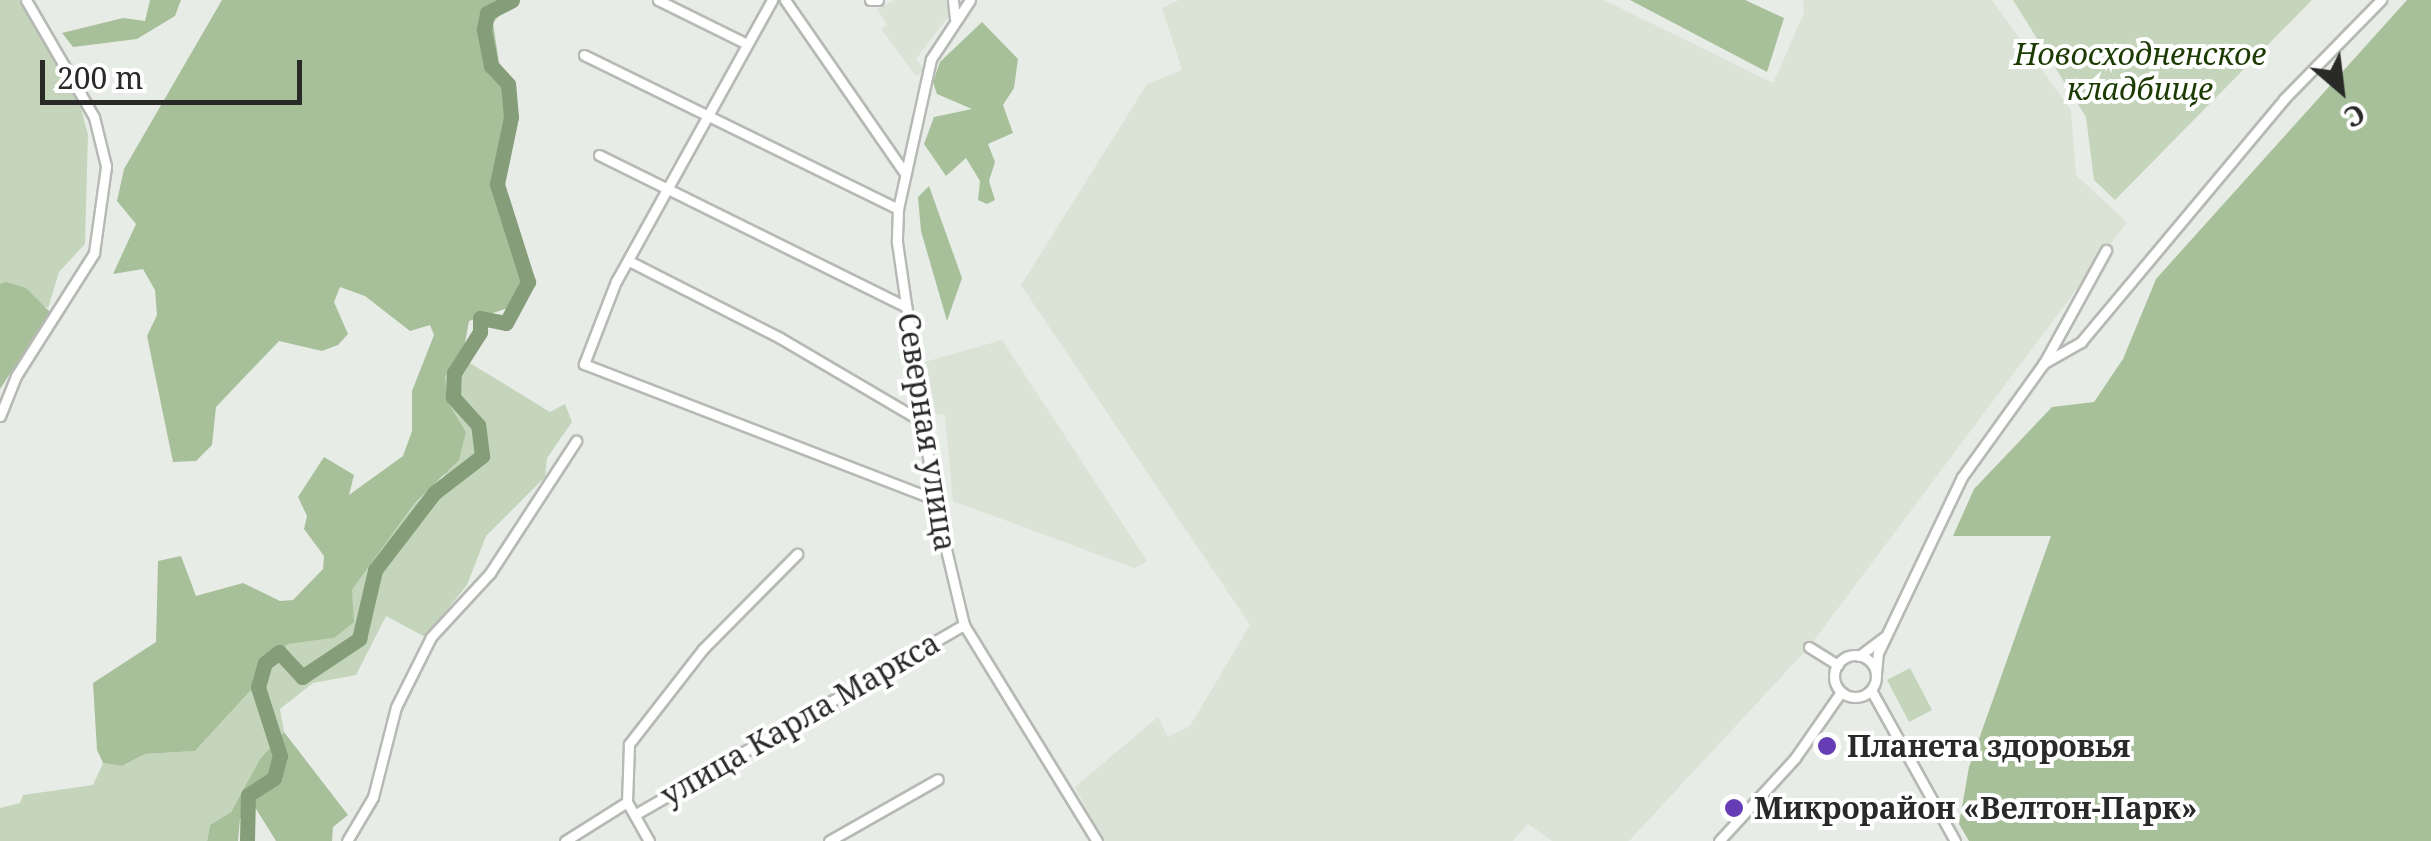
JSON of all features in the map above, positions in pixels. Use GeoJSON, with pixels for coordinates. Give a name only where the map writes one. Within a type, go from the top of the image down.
{"type":"FeatureCollection","features":[{"type":"Feature","properties":{"kind":"street"},"geometry":{"type":"LineString","coordinates":[[0,416],[16,376],[94,252],[106,166],[94,116],[26,0]]}},
{"type":"Feature","properties":{"kind":"street"},"geometry":{"type":"LineString","coordinates":[[658,0],[745,43]]}},
{"type":"Feature","properties":{"kind":"street"},"geometry":{"type":"LineString","coordinates":[[772,0],[745,43],[671,190],[631,262],[616,281],[584,364],[934,499]]}},
{"type":"Feature","properties":{"kind":"street"},"geometry":{"type":"LineString","coordinates":[[785,0],[904,172]]}},
{"type":"Feature","properties":{"kind":"street"},"geometry":{"type":"LineString","coordinates":[[870,0],[878,0]]}},
{"type":"Feature","properties":{"kind":"street"},"geometry":{"type":"LineString","coordinates":[[954,0],[955,18]]}},
{"type":"Feature","properties":{"kind":"street","name":"Северная улица"},"geometry":{"type":"LineString","coordinates":[[970,0],[931,59],[898,209],[906,307],[934,499],[964,626],[1097,841]]}},
{"type":"Feature","properties":{"kind":"street"},"geometry":{"type":"LineString","coordinates":[[2044,363],[2081,342],[2284,98],[2381,0]]}},
{"type":"Feature","properties":{"kind":"street"},"geometry":{"type":"LineString","coordinates":[[584,54],[898,209]]}},
{"type":"Feature","properties":{"kind":"street"},"geometry":{"type":"LineString","coordinates":[[599,155],[906,307]]}},
{"type":"Feature","properties":{"kind":"street"},"geometry":{"type":"LineString","coordinates":[[1955,841],[1871,690],[1886,636],[1962,477],[2044,363],[2106,250]]}},
{"type":"Feature","properties":{"kind":"street"},"geometry":{"type":"LineString","coordinates":[[631,262],[780,338],[924,422]]}},
{"type":"Feature","properties":{"kind":"street"},"geometry":{"type":"LineString","coordinates":[[346,841],[373,797],[396,707],[431,637],[490,573],[576,441]]}},
{"type":"Feature","properties":{"kind":"street"},"geometry":{"type":"LineString","coordinates":[[649,841],[627,802],[629,744],[704,650],[797,554]]}},
{"type":"Feature","properties":{"kind":"street","name":"улица Карла Маркса"},"geometry":{"type":"LineString","coordinates":[[636,814],[964,626]]}},
{"type":"Feature","properties":{"kind":"street"},"geometry":{"type":"LineString","coordinates":[[1838,665],[1860,656],[1886,636]]}},
{"type":"Feature","properties":{"kind":"street"},"geometry":{"type":"LineString","coordinates":[[1809,647],[1838,665]]}},
{"type":"Feature","properties":{"kind":"street"},"geometry":{"type":"LineString","coordinates":[[1860,656],[1876,674]]}},
{"type":"Feature","properties":{"kind":"street"},"geometry":{"type":"LineString","coordinates":[[1838,665],[1834,679],[1842,692],[1851,697],[1871,690]]}},
{"type":"Feature","properties":{"kind":"street"},"geometry":{"type":"LineString","coordinates":[[1720,841],[1795,758],[1842,692]]}},
{"type":"Feature","properties":{"kind":"street"},"geometry":{"type":"LineString","coordinates":[[830,841],[938,779]]}},
{"type":"Feature","properties":{"kind":"street","name":"улица Карла Маркса"},"geometry":{"type":"LineString","coordinates":[[565,841],[627,802]]}},
{"type":"Feature","properties":{"kind":"shaded area"},"geometry":{"type":"Polygon","coordinates":[[[895,0],[948,0],[952,12],[916,59],[924,70],[916,76],[881,29],[887,25],[877,9],[895,0]]]}},
{"type":"Feature","properties":{"kind":"shaded area"},"geometry":{"type":"Polygon","coordinates":[[[1179,0],[1604,0],[1773,83],[1804,13],[1803,0],[1992,0],[2071,110],[2076,175],[2127,222],[1809,647],[1629,841],[1552,841],[1528,824],[1513,841],[1103,841],[1075,787],[1158,717],[1168,737],[1190,726],[1250,625],[1021,285],[1147,84],[1182,70],[1162,8],[1179,0]]]}},
{"type":"Feature","properties":{"kind":"shaded area"},"geometry":{"type":"Polygon","coordinates":[[[1002,340],[1147,561],[1134,568],[953,501],[945,415],[936,414],[925,362],[1002,340]]]}},
{"type":"Feature","properties":{"kind":"green space"},"geometry":{"type":"Polygon","coordinates":[[[0,0],[19,0],[78,97],[88,135],[85,244],[59,272],[48,308],[0,284],[0,0]]]}},
{"type":"Feature","properties":{"kind":"green space"},"geometry":{"type":"Polygon","coordinates":[[[150,0],[181,0],[175,16],[137,39],[73,47],[62,33],[123,18],[145,21],[150,0]]]}},
{"type":"Feature","properties":{"kind":"green space"},"geometry":{"type":"Polygon","coordinates":[[[222,0],[512,0],[493,23],[510,135],[510,159],[495,174],[524,273],[522,293],[508,308],[469,321],[464,348],[445,376],[448,402],[466,432],[459,460],[414,504],[352,590],[354,622],[334,638],[288,644],[261,662],[252,689],[195,751],[145,754],[122,766],[103,763],[97,750],[93,683],[156,642],[158,561],[181,556],[196,596],[243,583],[280,601],[293,600],[323,569],[324,556],[304,529],[307,516],[298,497],[324,457],[354,475],[349,495],[403,456],[412,431],[412,391],[434,335],[430,325],[410,331],[365,296],[340,287],[334,302],[348,334],[338,345],[322,351],[279,341],[216,407],[212,445],[196,461],[173,462],[147,336],[157,315],[155,290],[143,269],[113,274],[136,224],[117,201],[124,169],[222,0]]]}},
{"type":"Feature","properties":{"kind":"green space"},"geometry":{"type":"Polygon","coordinates":[[[1630,0],[1745,0],[1784,18],[1767,72],[1630,0]]]}},
{"type":"Feature","properties":{"kind":"green space","name":"Новосходненское кладбище"},"geometry":{"type":"Polygon","coordinates":[[[2013,0],[2312,0],[2115,200],[2094,180],[2086,117],[2013,0]]]}},
{"type":"Feature","properties":{"kind":"green space"},"geometry":{"type":"Polygon","coordinates":[[[2407,0],[2431,0],[2431,841],[1969,841],[1959,824],[1969,767],[2051,536],[1953,536],[1974,489],[2052,407],[2094,402],[2123,359],[2156,279],[2407,0]]]}},
{"type":"Feature","properties":{"kind":"green space"},"geometry":{"type":"Polygon","coordinates":[[[982,22],[1018,59],[1014,88],[1003,105],[1013,133],[988,144],[995,162],[989,181],[995,200],[987,204],[978,200],[980,181],[966,158],[946,176],[924,144],[934,117],[972,109],[937,94],[933,82],[940,62],[982,22]]]}},
{"type":"Feature","properties":{"kind":"green space"},"geometry":{"type":"Polygon","coordinates":[[[929,186],[962,278],[947,321],[921,231],[918,197],[929,186]]]}},
{"type":"Feature","properties":{"kind":"green space"},"geometry":{"type":"Polygon","coordinates":[[[0,284],[26,288],[50,312],[0,389],[0,284]]]}},
{"type":"Feature","properties":{"kind":"green space"},"geometry":{"type":"Polygon","coordinates":[[[460,357],[550,412],[565,404],[572,422],[547,458],[545,477],[486,536],[467,585],[425,637],[386,616],[356,675],[313,683],[280,709],[284,732],[260,759],[231,812],[210,825],[207,841],[0,841],[0,808],[20,803],[23,795],[93,785],[103,763],[122,766],[145,754],[195,751],[252,689],[261,662],[287,644],[334,638],[352,590],[414,504],[441,482],[466,432],[448,402],[445,375],[460,357]]]}},
{"type":"Feature","properties":{"kind":"green space"},"geometry":{"type":"Polygon","coordinates":[[[1910,668],[1932,710],[1909,722],[1887,680],[1910,668]]]}},
{"type":"Feature","properties":{"kind":"green space"},"geometry":{"type":"Polygon","coordinates":[[[284,732],[348,815],[333,827],[332,841],[276,841],[251,801],[240,819],[238,841],[207,841],[210,825],[231,812],[260,759],[284,732]]]}},
{"type":"Feature","properties":{"kind":"waterway"},"geometry":{"type":"LineString","coordinates":[[247,841],[248,795],[274,778],[280,756],[258,687],[265,663],[279,652],[302,677],[359,639],[375,570],[434,493],[482,456],[478,425],[453,397],[454,373],[480,332],[480,318],[506,323],[528,282],[497,184],[511,117],[508,84],[491,66],[484,29],[487,13],[512,0]]}},
{"type":"Feature","properties":{"kind":"place","name":"Планета здоровья"},"geometry":{"type":"Point","coordinates":[1827,746]}},
{"type":"Feature","properties":{"kind":"place","name":"Микрорайон «Велтон-Парк»"},"geometry":{"type":"Point","coordinates":[1734,808]}}]}
